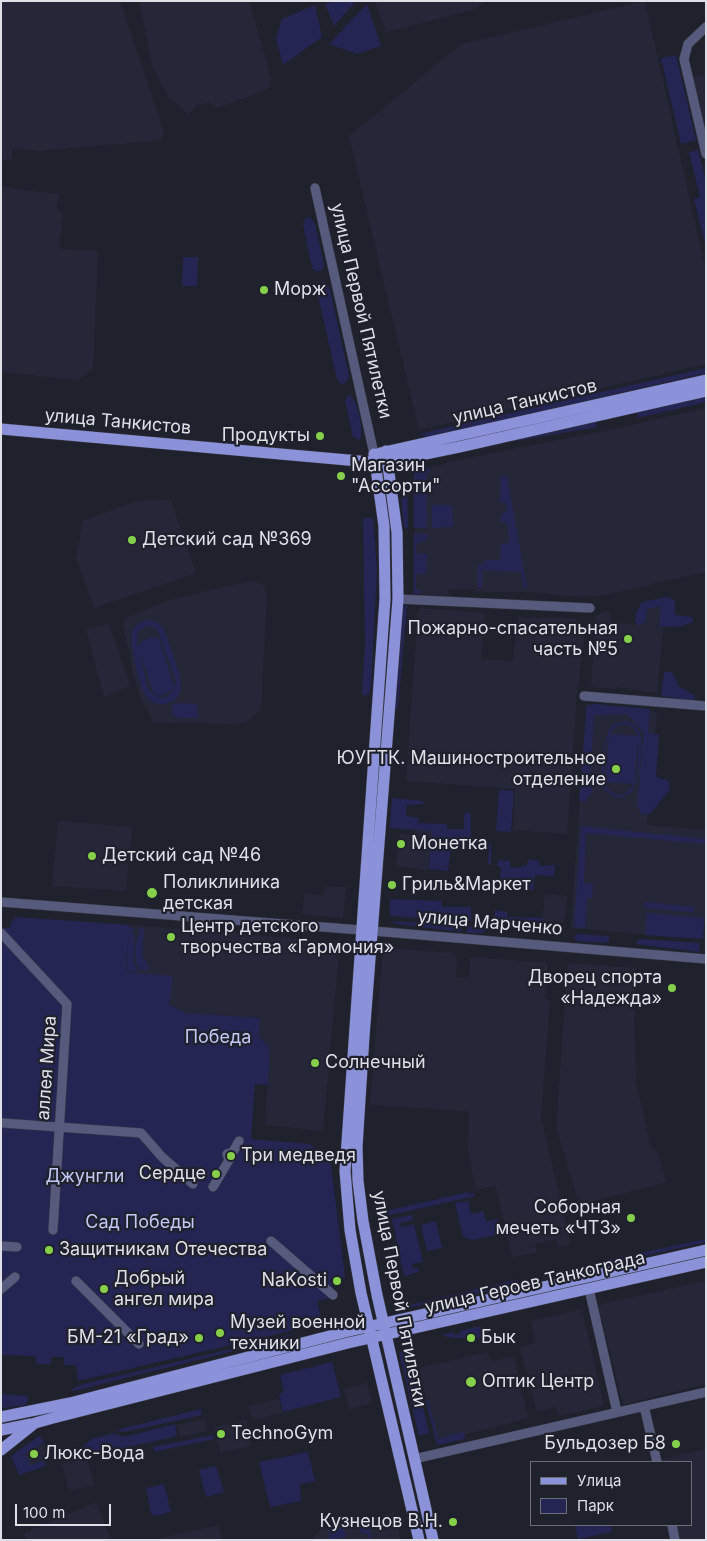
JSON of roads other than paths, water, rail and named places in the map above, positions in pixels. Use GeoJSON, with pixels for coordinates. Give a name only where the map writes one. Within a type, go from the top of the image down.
{"type":"FeatureCollection","features":[{"type":"Feature","properties":{"kind":"main road","name":"улица Танкистов"},"geometry":{"type":"LineString","coordinates":[[387,456],[706,380]]}},
{"type":"Feature","properties":{"kind":"main road","name":"улица Танкистов"},"geometry":{"type":"LineString","coordinates":[[1,429],[217,449],[352,458],[374,453],[387,456],[706,391]]}},
{"type":"Feature","properties":{"kind":"main road","name":"улица Первой Пятилетки"},"geometry":{"type":"LineString","coordinates":[[374,453],[384,526],[385,599],[345,1171],[350,1230],[369,1326],[419,1540]]}},
{"type":"Feature","properties":{"kind":"main road","name":"улица Первой Пятилетки"},"geometry":{"type":"LineString","coordinates":[[387,456],[397,532],[398,599],[364,1036],[357,1147],[358,1181],[368,1252],[432,1540]]}},
{"type":"Feature","properties":{"kind":"main road","name":"улица Марченко"},"geometry":{"type":"LineString","coordinates":[[361,930],[373,931]]}},
{"type":"Feature","properties":{"kind":"main road","name":"улица Героев Танкограда"},"geometry":{"type":"LineString","coordinates":[[1,1417],[38,1410],[369,1326],[706,1250]]}},
{"type":"Feature","properties":{"kind":"main road","name":"улица Героев Танкограда"},"geometry":{"type":"LineString","coordinates":[[1,1450],[35,1423],[231,1372],[372,1338],[706,1262]]}},
{"type":"Feature","properties":{"kind":"main road"},"geometry":{"type":"LineString","coordinates":[[586,1277],[589,1289]]}},
{"type":"Feature","properties":{"kind":"main road"},"geometry":{"type":"LineString","coordinates":[[1,1430],[35,1423],[38,1410]]}},
{"type":"Feature","properties":{"kind":"main road"},"geometry":{"type":"LineString","coordinates":[[401,1462],[414,1459]]}},
{"type":"Feature","properties":{"kind":"street"},"geometry":{"type":"LineString","coordinates":[[706,27],[688,44],[684,59],[706,154]]}},
{"type":"Feature","properties":{"kind":"street","name":"улица Первой Пятилетки"},"geometry":{"type":"LineString","coordinates":[[314,188],[374,453],[387,456]]}},
{"type":"Feature","properties":{"kind":"street"},"geometry":{"type":"LineString","coordinates":[[398,599],[590,608]]}},
{"type":"Feature","properties":{"kind":"street"},"geometry":{"type":"LineString","coordinates":[[584,696],[706,706]]}},
{"type":"Feature","properties":{"kind":"street","name":"улица Марченко"},"geometry":{"type":"LineString","coordinates":[[1,902],[361,930]]}},
{"type":"Feature","properties":{"kind":"street","name":"улица Марченко"},"geometry":{"type":"LineString","coordinates":[[373,931],[706,959]]}},
{"type":"Feature","properties":{"kind":"street","name":"аллея Мира"},"geometry":{"type":"LineString","coordinates":[[1,933],[68,1004],[53,1230]]}},
{"type":"Feature","properties":{"kind":"street"},"geometry":{"type":"LineString","coordinates":[[2,1123],[141,1133],[162,1157],[193,1184]]}},
{"type":"Feature","properties":{"kind":"street"},"geometry":{"type":"LineString","coordinates":[[213,1186],[239,1141]]}},
{"type":"Feature","properties":{"kind":"street"},"geometry":{"type":"LineString","coordinates":[[271,1241],[333,1295]]}},
{"type":"Feature","properties":{"kind":"street"},"geometry":{"type":"LineString","coordinates":[[1,1246],[17,1247]]}},
{"type":"Feature","properties":{"kind":"street"},"geometry":{"type":"LineString","coordinates":[[1,1289],[15,1277]]}},
{"type":"Feature","properties":{"kind":"street"},"geometry":{"type":"LineString","coordinates":[[76,1282],[140,1344]]}},
{"type":"Feature","properties":{"kind":"street"},"geometry":{"type":"LineString","coordinates":[[589,1289],[617,1412]]}},
{"type":"Feature","properties":{"kind":"street"},"geometry":{"type":"LineString","coordinates":[[414,1459],[706,1392]]}},
{"type":"Feature","properties":{"kind":"street"},"geometry":{"type":"LineString","coordinates":[[644,1406],[657,1461]]}},
{"type":"Feature","properties":{"kind":"street"},"geometry":{"type":"LineString","coordinates":[[672,1526],[675,1540]]}},
{"type":"Feature","properties":{"kind":"place","name":"Морж"},"geometry":{"type":"Point","coordinates":[264,290]}},
{"type":"Feature","properties":{"kind":"place","name":"Продукты"},"geometry":{"type":"Point","coordinates":[320,436]}},
{"type":"Feature","properties":{"kind":"place","name":"Магазин \"Ассорти\""},"geometry":{"type":"Point","coordinates":[341,476]}},
{"type":"Feature","properties":{"kind":"place","name":"Детский сад №369"},"geometry":{"type":"Point","coordinates":[132,540]}},
{"type":"Feature","properties":{"kind":"place","name":"Пожарно-спасательная часть №5"},"geometry":{"type":"Point","coordinates":[628,639]}},
{"type":"Feature","properties":{"kind":"place","name":"ЮУГТК. Машиностроительное отделение"},"geometry":{"type":"Point","coordinates":[616,769]}},
{"type":"Feature","properties":{"kind":"place","name":"Монетка"},"geometry":{"type":"Point","coordinates":[401,844]}},
{"type":"Feature","properties":{"kind":"place","name":"Детский сад №46"},"geometry":{"type":"Point","coordinates":[92,856]}},
{"type":"Feature","properties":{"kind":"place","name":"Гриль&Маркет"},"geometry":{"type":"Point","coordinates":[392,885]}},
{"type":"Feature","properties":{"kind":"place","name":"Поликлиника детская"},"geometry":{"type":"Point","coordinates":[152,893]}},
{"type":"Feature","properties":{"kind":"place","name":"Центр детского творчества «Гармония»"},"geometry":{"type":"Point","coordinates":[171,937]}},
{"type":"Feature","properties":{"kind":"place","name":"Дворец спорта «Надежда»"},"geometry":{"type":"Point","coordinates":[672,988]}},
{"type":"Feature","properties":{"kind":"place","name":"Солнечный"},"geometry":{"type":"Point","coordinates":[315,1063]}},
{"type":"Feature","properties":{"kind":"place","name":"Три медведя"},"geometry":{"type":"Point","coordinates":[231,1156]}},
{"type":"Feature","properties":{"kind":"place","name":"Сердце"},"geometry":{"type":"Point","coordinates":[216,1174]}},
{"type":"Feature","properties":{"kind":"place","name":"Соборная мечеть «ЧТЗ»"},"geometry":{"type":"Point","coordinates":[631,1218]}},
{"type":"Feature","properties":{"kind":"place","name":"Защитникам Отечества"},"geometry":{"type":"Point","coordinates":[49,1250]}},
{"type":"Feature","properties":{"kind":"place","name":"NaKosti"},"geometry":{"type":"Point","coordinates":[337,1281]}},
{"type":"Feature","properties":{"kind":"place","name":"Добрый ангел мира"},"geometry":{"type":"Point","coordinates":[104,1289]}},
{"type":"Feature","properties":{"kind":"place","name":"Музей военной техники"},"geometry":{"type":"Point","coordinates":[220,1333]}},
{"type":"Feature","properties":{"kind":"place","name":"БМ-21 «Град»"},"geometry":{"type":"Point","coordinates":[199,1338]}},
{"type":"Feature","properties":{"kind":"place","name":"Бык"},"geometry":{"type":"Point","coordinates":[471,1338]}},
{"type":"Feature","properties":{"kind":"place","name":"Оптик Центр"},"geometry":{"type":"Point","coordinates":[471,1382]}},
{"type":"Feature","properties":{"kind":"place","name":"TechnoGym"},"geometry":{"type":"Point","coordinates":[221,1434]}},
{"type":"Feature","properties":{"kind":"place","name":"Бульдозер Б8"},"geometry":{"type":"Point","coordinates":[676,1444]}},
{"type":"Feature","properties":{"kind":"place","name":"Люкс-Вода"},"geometry":{"type":"Point","coordinates":[34,1454]}},
{"type":"Feature","properties":{"kind":"place","name":"Кузнецов В.Н."},"geometry":{"type":"Point","coordinates":[453,1522]}},
{"type":"Feature","properties":{"kind":"park label","name":"Победа"},"geometry":{"type":"Point","coordinates":[218,1038]}},
{"type":"Feature","properties":{"kind":"park label","name":"Джунгли"},"geometry":{"type":"Point","coordinates":[85,1177]}},
{"type":"Feature","properties":{"kind":"park label","name":"Сад Победы"},"geometry":{"type":"Point","coordinates":[140,1223]}}]}
